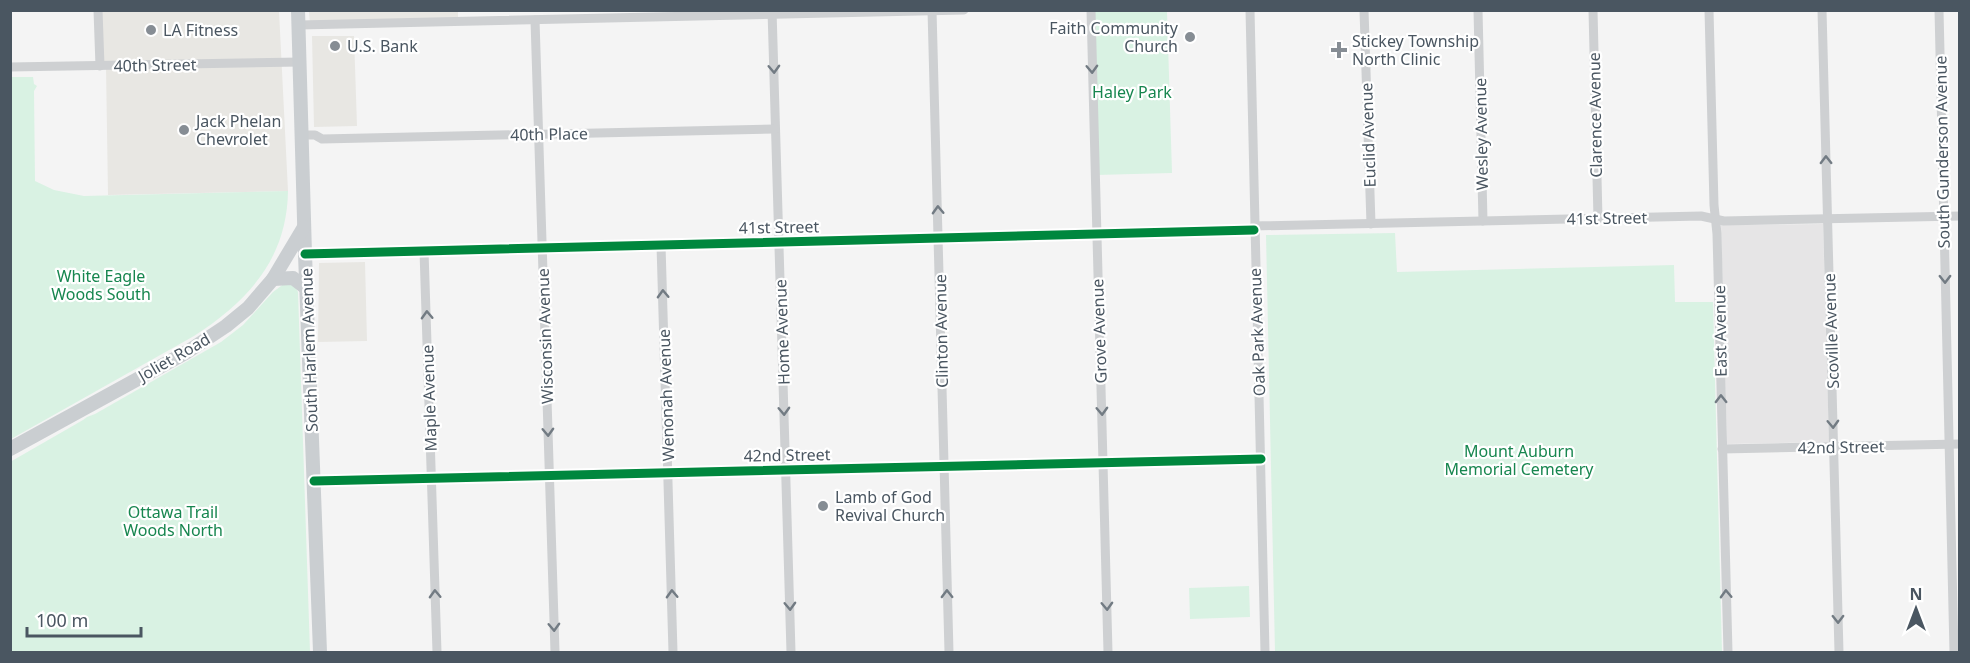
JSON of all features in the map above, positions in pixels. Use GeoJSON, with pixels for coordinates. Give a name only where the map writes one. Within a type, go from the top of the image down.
{"type":"FeatureCollection","features":[{"type":"Feature","properties":{"kind":"main road","name":"South Harlem Avenue"},"geometry":{"type":"LineString","coordinates":[[298,10],[320,652]]}},
{"type":"Feature","properties":{"kind":"main road","name":"Joliet Road"},"geometry":{"type":"LineString","coordinates":[[10,449],[187,352],[226,326],[248,308],[273,279],[304,227]]}},
{"type":"Feature","properties":{"kind":"main road"},"geometry":{"type":"LineString","coordinates":[[273,279],[293,279],[306,288]]}},
{"type":"Feature","properties":{"kind":"street"},"geometry":{"type":"LineString","coordinates":[[98,10],[100,66]]}},
{"type":"Feature","properties":{"kind":"street"},"geometry":{"type":"LineString","coordinates":[[298,25],[964,10]]}},
{"type":"Feature","properties":{"kind":"street","name":"Grove Avenue"},"geometry":{"type":"LineString","coordinates":[[1090,10],[1108,652]]}},
{"type":"Feature","properties":{"kind":"street","name":"Oak Park Avenue"},"geometry":{"type":"LineString","coordinates":[[1250,10],[1265,652]]}},
{"type":"Feature","properties":{"kind":"street","name":"Euclid Avenue"},"geometry":{"type":"LineString","coordinates":[[1364,10],[1371,224]]}},
{"type":"Feature","properties":{"kind":"street","name":"Wesley Avenue"},"geometry":{"type":"LineString","coordinates":[[1478,10],[1483,221]]}},
{"type":"Feature","properties":{"kind":"street","name":"Clarence Avenue"},"geometry":{"type":"LineString","coordinates":[[1593,10],[1598,219]]}},
{"type":"Feature","properties":{"kind":"street","name":"East Avenue"},"geometry":{"type":"LineString","coordinates":[[1709,10],[1728,652]]}},
{"type":"Feature","properties":{"kind":"street","name":"Scoville Avenue"},"geometry":{"type":"LineString","coordinates":[[1822,10],[1839,652]]}},
{"type":"Feature","properties":{"kind":"street","name":"South Gunderson Avenue"},"geometry":{"type":"LineString","coordinates":[[1939,10],[1954,652]]}},
{"type":"Feature","properties":{"kind":"street","name":"Clinton Avenue"},"geometry":{"type":"LineString","coordinates":[[932,11],[949,652]]}},
{"type":"Feature","properties":{"kind":"street","name":"Home Avenue"},"geometry":{"type":"LineString","coordinates":[[772,13],[791,652]]}},
{"type":"Feature","properties":{"kind":"street","name":"Wisconsin Avenue"},"geometry":{"type":"LineString","coordinates":[[536,20],[555,652]]}},
{"type":"Feature","properties":{"kind":"street","name":"40th Street"},"geometry":{"type":"LineString","coordinates":[[10,68],[300,62]]}},
{"type":"Feature","properties":{"kind":"street","name":"40th Place"},"geometry":{"type":"LineString","coordinates":[[302,139],[314,143],[322,139],[776,129]]}},
{"type":"Feature","properties":{"kind":"street","name":"41st Street"},"geometry":{"type":"LineString","coordinates":[[305,254],[1097,234],[1483,221],[1703,216],[1724,221],[1959,216]]}},
{"type":"Feature","properties":{"kind":"street","name":"Wenonah Avenue"},"geometry":{"type":"LineString","coordinates":[[661,245],[673,652]]}},
{"type":"Feature","properties":{"kind":"street","name":"Maple Avenue"},"geometry":{"type":"LineString","coordinates":[[424,251],[437,652]]}},
{"type":"Feature","properties":{"kind":"street","name":"42nd Street"},"geometry":{"type":"LineString","coordinates":[[1722,449],[1959,444]]}},
{"type":"Feature","properties":{"kind":"street","name":"42nd Street"},"geometry":{"type":"LineString","coordinates":[[314,481],[1260,459]]}},
{"type":"Feature","properties":{"kind":"shaded area"},"geometry":{"type":"Polygon","coordinates":[[[98,11],[279,11],[288,191],[108,195],[106,66],[100,66],[98,11]]]}},
{"type":"Feature","properties":{"kind":"shaded area"},"geometry":{"type":"Polygon","coordinates":[[[309,11],[458,11],[458,20],[310,24],[309,11]]]}},
{"type":"Feature","properties":{"kind":"shaded area"},"geometry":{"type":"Polygon","coordinates":[[[312,36],[354,36],[357,126],[314,127],[312,36]]]}},
{"type":"Feature","properties":{"kind":"shaded area"},"geometry":{"type":"Polygon","coordinates":[[[1823,224],[1829,442],[1727,444],[1721,225],[1823,224]]]}},
{"type":"Feature","properties":{"kind":"shaded area"},"geometry":{"type":"Polygon","coordinates":[[[365,262],[367,341],[318,342],[319,263],[365,262]]]}},
{"type":"Feature","properties":{"kind":"green space","name":"Haley Park"},"geometry":{"type":"Polygon","coordinates":[[[1093,11],[1167,11],[1172,173],[1096,175],[1093,11]]]}},
{"type":"Feature","properties":{"kind":"green space","name":"White Eagle Woods South"},"geometry":{"type":"Polygon","coordinates":[[[11,77],[33,77],[34,84],[37,86],[34,91],[35,181],[54,190],[84,196],[288,191],[286,215],[272,258],[261,276],[231,308],[194,336],[11,439],[11,77]]]}},
{"type":"Feature","properties":{"kind":"green space","name":"Mount Auburn Memorial Cemetery"},"geometry":{"type":"Polygon","coordinates":[[[1395,233],[1397,272],[1674,265],[1675,302],[1713,302],[1722,652],[1275,652],[1266,235],[1395,233]]]}},
{"type":"Feature","properties":{"kind":"green space","name":"Ottawa Trail Woods North"},"geometry":{"type":"Polygon","coordinates":[[[285,283],[290,283],[298,292],[310,652],[11,652],[10,462],[221,342],[243,325],[273,292],[285,283]]]}},
{"type":"Feature","properties":{"kind":"green space"},"geometry":{"type":"Polygon","coordinates":[[[1249,586],[1250,617],[1190,619],[1189,588],[1249,586]]]}},
{"type":"Feature","properties":{"kind":"cycle path"},"geometry":{"type":"LineString","coordinates":[[305,254],[1254,230]]}},
{"type":"Feature","properties":{"kind":"cycle path"},"geometry":{"type":"LineString","coordinates":[[314,481],[1261,459]]}},
{"type":"Feature","properties":{"kind":"place","name":"LA Fitness"},"geometry":{"type":"Point","coordinates":[151,30]}},
{"type":"Feature","properties":{"kind":"place","name":"Faith Community Church"},"geometry":{"type":"Point","coordinates":[1190,37]}},
{"type":"Feature","properties":{"kind":"place","name":"U.S. Bank"},"geometry":{"type":"Point","coordinates":[335,46]}},
{"type":"Feature","properties":{"kind":"place","name":"Stickey Township North Clinic"},"geometry":{"type":"Point","coordinates":[1339,50]}},
{"type":"Feature","properties":{"kind":"place","name":"Jack Phelan Chevrolet"},"geometry":{"type":"Point","coordinates":[184,130]}},
{"type":"Feature","properties":{"kind":"place","name":"Lamb of God Revival Church"},"geometry":{"type":"Point","coordinates":[823,506]}}]}
